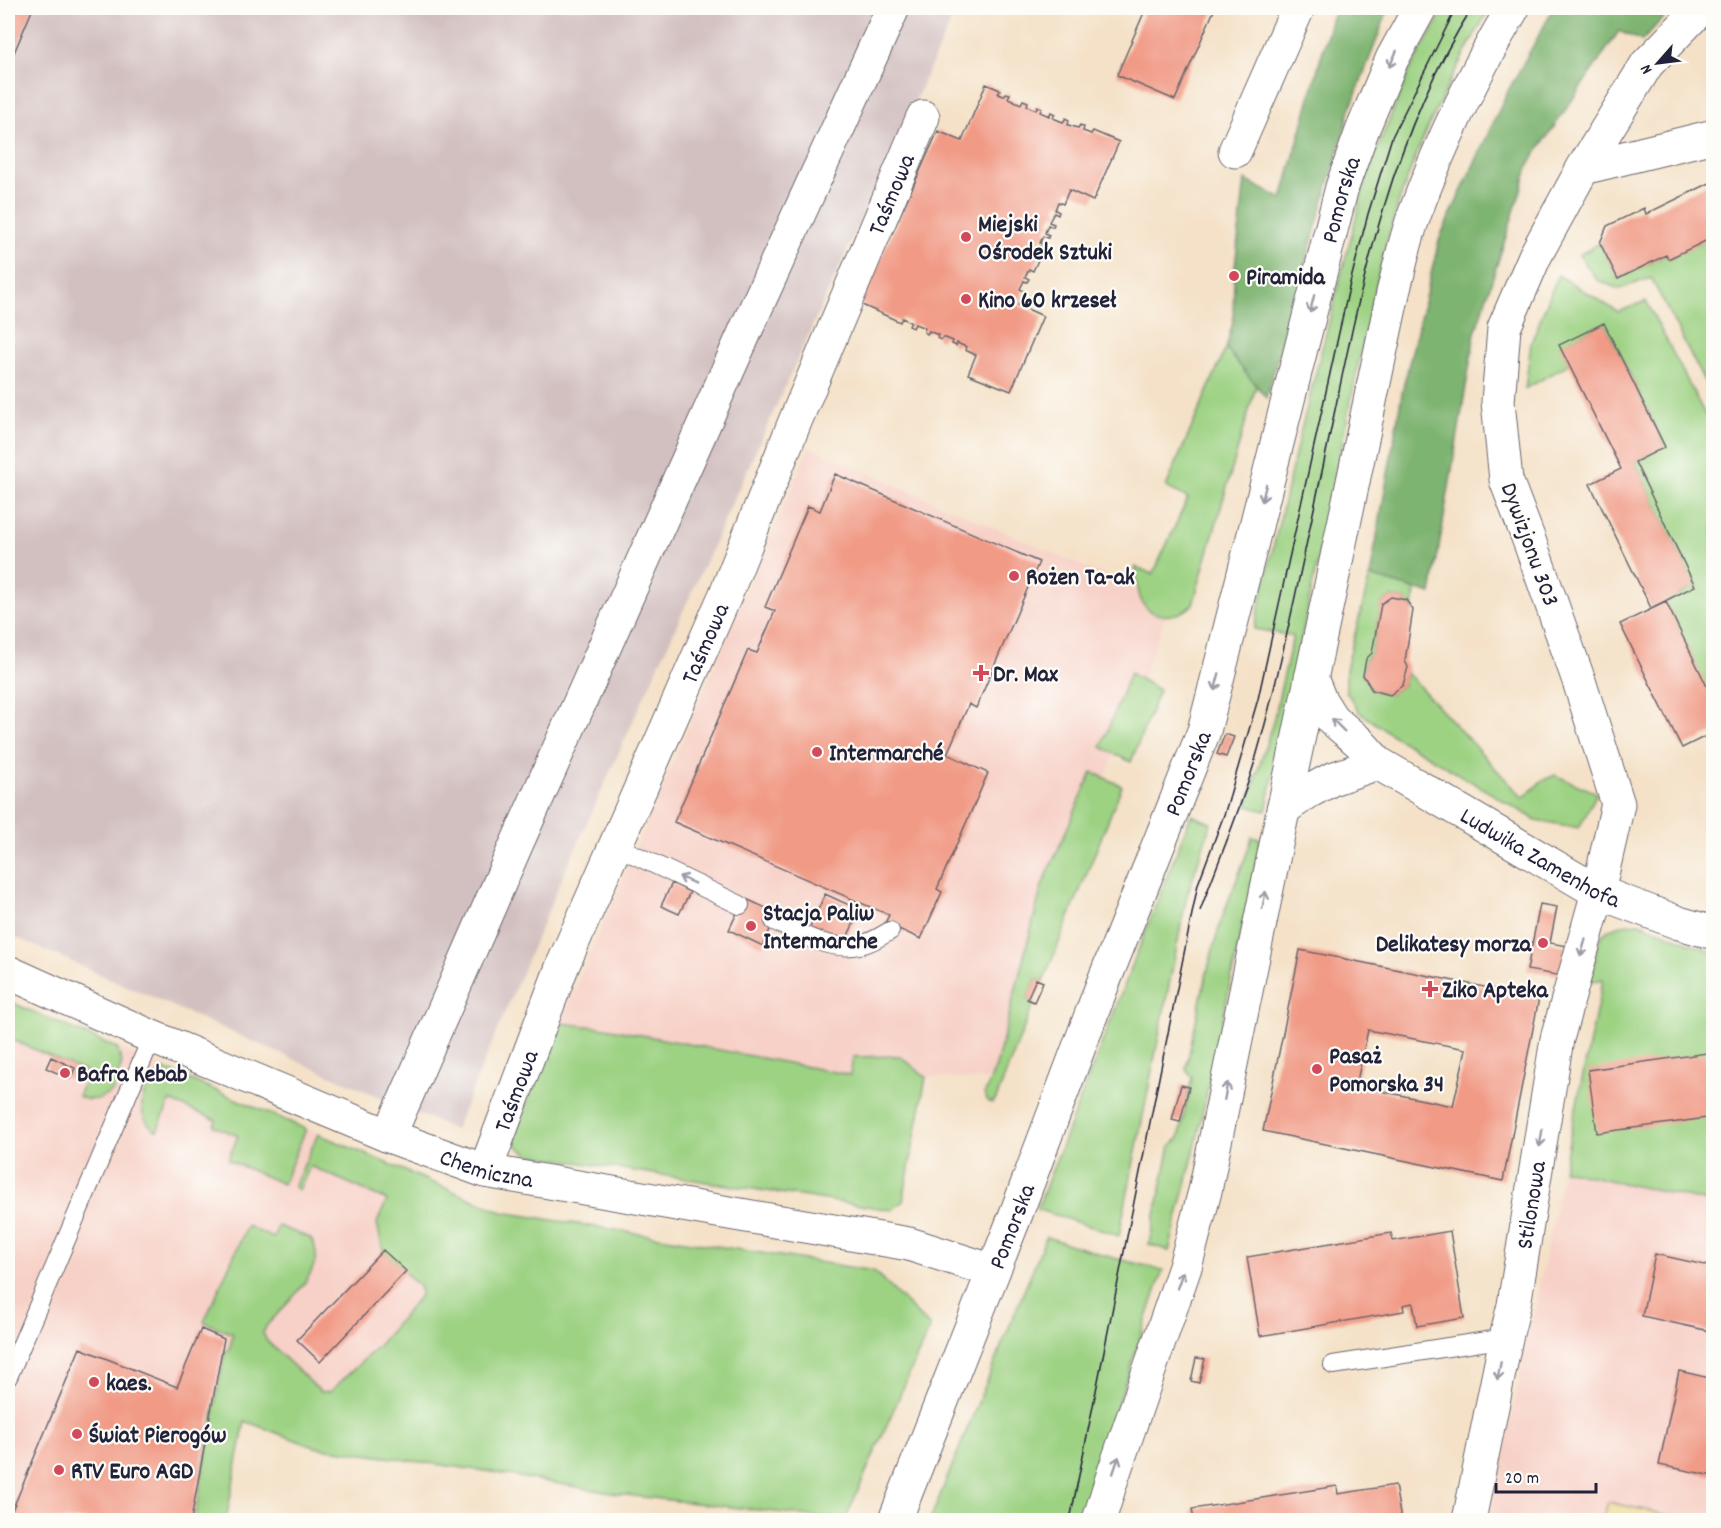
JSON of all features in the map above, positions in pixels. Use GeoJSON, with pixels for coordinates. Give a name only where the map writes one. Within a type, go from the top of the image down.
{"type":"FeatureCollection","features":[{"type":"Feature","properties":{"kind":"street"},"geometry":{"type":"LineString","coordinates":[[389,1136],[579,702],[893,8]]}},
{"type":"Feature","properties":{"kind":"street"},"geometry":{"type":"LineString","coordinates":[[1235,151],[1298,8]]}},
{"type":"Feature","properties":{"kind":"street","name":"Pomorska"},"geometry":{"type":"LineString","coordinates":[[894,1521],[1102,986],[1204,731],[1342,187],[1392,59],[1420,8]]}},
{"type":"Feature","properties":{"kind":"street"},"geometry":{"type":"LineString","coordinates":[[1100,1521],[1114,1472],[1196,1229],[1393,292],[1414,215],[1444,140],[1469,87],[1513,8]]}},
{"type":"Feature","properties":{"kind":"street","name":"Dywizjonu 303"},"geometry":{"type":"LineString","coordinates":[[1598,892],[1618,804],[1579,681],[1506,480],[1498,402],[1504,328],[1535,256],[1583,168],[1647,64],[1701,8]]}},
{"type":"Feature","properties":{"kind":"street","name":"Taśmowa"},"geometry":{"type":"LineString","coordinates":[[485,1171],[562,967],[725,596],[794,424],[923,117]]}},
{"type":"Feature","properties":{"kind":"street"},"geometry":{"type":"LineString","coordinates":[[1583,168],[1713,136]]}},
{"type":"Feature","properties":{"kind":"street","name":"Ludwika Zamenhofa"},"geometry":{"type":"LineString","coordinates":[[1311,678],[1320,700],[1332,719],[1359,742],[1378,764],[1598,892],[1679,923],[1713,933]]}},
{"type":"Feature","properties":{"kind":"street"},"geometry":{"type":"LineString","coordinates":[[1283,809],[1332,779],[1378,764]]}},
{"type":"Feature","properties":{"kind":"street","name":"Stilonowa"},"geometry":{"type":"LineString","coordinates":[[1469,1521],[1506,1338],[1515,1305],[1557,1040],[1598,892]]}},
{"type":"Feature","properties":{"kind":"street","name":"Chemiczna"},"geometry":{"type":"LineString","coordinates":[[8,972],[152,1037],[389,1136],[485,1171],[909,1244],[993,1271]]}},
{"type":"Feature","properties":{"kind":"lane"},"geometry":{"type":"LineString","coordinates":[[616,846],[740,905]]}},
{"type":"Feature","properties":{"kind":"lane"},"geometry":{"type":"LineString","coordinates":[[774,921],[818,942],[850,947],[862,945],[890,931]]}},
{"type":"Feature","properties":{"kind":"lane"},"geometry":{"type":"LineString","coordinates":[[8,1377],[152,1037]]}},
{"type":"Feature","properties":{"kind":"lane"},"geometry":{"type":"LineString","coordinates":[[1333,1365],[1506,1338]]}},
{"type":"Feature","properties":{"kind":"shaded area"},"geometry":{"type":"Polygon","coordinates":[[[8,8],[957,8],[565,871],[455,1130],[8,934],[8,8]]]}},
{"type":"Feature","properties":{"kind":"shaded area"},"geometry":{"type":"Polygon","coordinates":[[[809,447],[1170,604],[992,1080],[926,1077],[900,1056],[854,1057],[850,1075],[605,1028],[560,1023],[809,447]]]}},
{"type":"Feature","properties":{"kind":"shaded area"},"geometry":{"type":"Polygon","coordinates":[[[8,1001],[502,1212],[419,1297],[379,1345],[285,1436],[245,1421],[226,1520],[8,1520],[8,1001]]]}},
{"type":"Feature","properties":{"kind":"shaded area"},"geometry":{"type":"Polygon","coordinates":[[[1563,1170],[1713,1203],[1713,1520],[1490,1520],[1563,1170]]]}},
{"type":"Feature","properties":{"kind":"green space"},"geometry":{"type":"Polygon","coordinates":[[[1337,8],[1391,8],[1386,15],[1351,107],[1266,398],[1226,348],[1233,322],[1234,276],[1245,180],[1282,199],[1332,17],[1337,8]]]}},
{"type":"Feature","properties":{"kind":"green space"},"geometry":{"type":"Polygon","coordinates":[[[1445,8],[1490,8],[1443,95],[1415,158],[1384,252],[1358,362],[1266,811],[1247,806],[1273,722],[1293,636],[1254,629],[1299,438],[1368,171],[1409,72],[1445,8]]]}},
{"type":"Feature","properties":{"kind":"green space"},"geometry":{"type":"Polygon","coordinates":[[[1554,8],[1672,8],[1642,41],[1619,31],[1530,162],[1475,333],[1431,594],[1370,576],[1403,388],[1440,237],[1509,89],[1554,8]]]}},
{"type":"Feature","properties":{"kind":"green space"},"geometry":{"type":"Polygon","coordinates":[[[1713,237],[1713,398],[1651,278],[1619,289],[1597,280],[1579,255],[1600,243],[1618,279],[1666,255],[1669,259],[1713,237]]]}},
{"type":"Feature","properties":{"kind":"green space"},"geometry":{"type":"Polygon","coordinates":[[[1558,275],[1618,312],[1646,301],[1713,430],[1713,701],[1666,602],[1695,586],[1635,462],[1665,446],[1604,323],[1560,345],[1569,364],[1525,389],[1531,343],[1558,275]]]}},
{"type":"Feature","properties":{"kind":"green space"},"geometry":{"type":"Polygon","coordinates":[[[1226,348],[1256,386],[1193,604],[1181,613],[1166,616],[1152,612],[1141,600],[1135,567],[1153,574],[1188,498],[1166,487],[1226,348]]]}},
{"type":"Feature","properties":{"kind":"green space"},"geometry":{"type":"Polygon","coordinates":[[[1370,576],[1415,589],[1413,610],[1406,600],[1391,597],[1381,604],[1372,653],[1366,659],[1363,675],[1372,690],[1390,695],[1403,685],[1407,673],[1523,798],[1542,781],[1555,775],[1597,793],[1579,828],[1536,820],[1394,736],[1359,712],[1346,691],[1346,669],[1370,576]]]}},
{"type":"Feature","properties":{"kind":"green space"},"geometry":{"type":"Polygon","coordinates":[[[1130,673],[1159,690],[1131,762],[1101,747],[1130,673]]]}},
{"type":"Feature","properties":{"kind":"green space"},"geometry":{"type":"Polygon","coordinates":[[[1092,772],[1122,786],[1043,982],[1036,979],[1027,999],[1034,1002],[996,1099],[992,1103],[987,1101],[985,1093],[996,1066],[1042,886],[1092,772]]]}},
{"type":"Feature","properties":{"kind":"green space"},"geometry":{"type":"Polygon","coordinates":[[[1191,815],[1211,823],[1187,895],[1119,1236],[1037,1209],[1191,815]]]}},
{"type":"Feature","properties":{"kind":"green space"},"geometry":{"type":"Polygon","coordinates":[[[1252,837],[1261,839],[1196,1144],[1169,1251],[1149,1244],[1170,1146],[1179,1138],[1192,1078],[1186,1068],[1209,963],[1252,837]]]}},
{"type":"Feature","properties":{"kind":"green space"},"geometry":{"type":"Polygon","coordinates":[[[1639,923],[1713,952],[1713,1203],[1563,1170],[1603,979],[1591,982],[1597,947],[1605,932],[1624,925],[1639,923]]]}},
{"type":"Feature","properties":{"kind":"green space"},"geometry":{"type":"Polygon","coordinates":[[[8,1001],[117,1048],[122,1063],[113,1091],[96,1099],[78,1096],[88,1073],[8,1038],[8,1001]]]}},
{"type":"Feature","properties":{"kind":"green space"},"geometry":{"type":"Polygon","coordinates":[[[560,1023],[605,1028],[850,1075],[853,1057],[900,1056],[926,1077],[903,1201],[892,1210],[530,1155],[517,1146],[514,1134],[560,1023]]]}},
{"type":"Feature","properties":{"kind":"green space"},"geometry":{"type":"Polygon","coordinates":[[[165,1070],[306,1129],[283,1184],[228,1160],[238,1136],[214,1126],[216,1120],[170,1101],[157,1131],[149,1124],[144,1117],[143,1099],[150,1083],[165,1070]]]}},
{"type":"Feature","properties":{"kind":"green space"},"geometry":{"type":"Polygon","coordinates":[[[318,1134],[502,1212],[874,1271],[930,1327],[845,1520],[617,1494],[485,1471],[314,1447],[245,1421],[226,1520],[194,1520],[225,1351],[229,1351],[233,1334],[204,1322],[247,1226],[273,1238],[278,1226],[310,1238],[315,1249],[315,1260],[311,1273],[294,1297],[267,1325],[263,1333],[267,1341],[321,1392],[331,1391],[379,1345],[421,1292],[419,1286],[383,1250],[377,1223],[387,1200],[310,1166],[299,1190],[294,1187],[318,1134]]]}},
{"type":"Feature","properties":{"kind":"green space"},"geometry":{"type":"Polygon","coordinates":[[[1046,1237],[1163,1270],[1096,1469],[1084,1520],[930,1520],[1046,1237]]]}},
{"type":"Feature","properties":{"kind":"sand"},"geometry":{"type":"Polygon","coordinates":[[[1608,1502],[1690,1520],[1603,1520],[1608,1502]]]}},
{"type":"Feature","properties":{"kind":"building"},"geometry":{"type":"Polygon","coordinates":[[[8,8],[33,8],[8,67],[8,8]]]}},
{"type":"Feature","properties":{"kind":"building"},"geometry":{"type":"Polygon","coordinates":[[[1146,8],[1215,8],[1175,100],[1117,75],[1146,8]]]}},
{"type":"Feature","properties":{"kind":"building","name":"Miejski Ośrodek Sztuki"},"geometry":{"type":"Polygon","coordinates":[[[986,84],[1000,90],[998,94],[1004,96],[1006,93],[1010,94],[1008,98],[1021,104],[1023,100],[1028,102],[1027,106],[1036,110],[1037,106],[1042,108],[1040,112],[1049,116],[1051,112],[1055,114],[1053,118],[1063,122],[1066,118],[1069,120],[1068,125],[1078,128],[1080,125],[1084,127],[1083,131],[1091,134],[1093,131],[1119,142],[1093,201],[1069,190],[1063,204],[1058,202],[1055,210],[1059,212],[1058,215],[1054,213],[1049,222],[1054,224],[1053,227],[1048,225],[1045,233],[1049,235],[1048,238],[1043,236],[1040,243],[1045,245],[1044,248],[1039,246],[1035,255],[1039,258],[1033,271],[1029,269],[1025,277],[1029,279],[1027,282],[1024,281],[1020,289],[1024,291],[1018,305],[1043,316],[1011,391],[968,374],[976,355],[965,350],[966,347],[957,343],[956,346],[952,344],[953,341],[943,337],[941,340],[937,338],[938,335],[929,331],[927,334],[924,332],[925,328],[915,324],[913,328],[909,326],[911,322],[902,318],[900,322],[860,304],[938,131],[962,141],[986,84]]]}},
{"type":"Feature","properties":{"kind":"building"},"geometry":{"type":"Polygon","coordinates":[[[1714,181],[1714,237],[1668,259],[1666,255],[1618,279],[1600,243],[1607,226],[1644,208],[1646,214],[1714,181]]]}},
{"type":"Feature","properties":{"kind":"building"},"geometry":{"type":"Polygon","coordinates":[[[1604,323],[1665,447],[1635,462],[1695,586],[1651,608],[1590,484],[1621,469],[1559,345],[1604,323]]]}},
{"type":"Feature","properties":{"kind":"building"},"geometry":{"type":"Polygon","coordinates":[[[835,474],[1039,562],[976,708],[969,704],[947,754],[988,773],[937,889],[942,892],[921,939],[885,923],[889,915],[674,822],[748,650],[757,653],[775,611],[765,607],[808,506],[820,511],[835,474]]]}},
{"type":"Feature","properties":{"kind":"building"},"geometry":{"type":"Polygon","coordinates":[[[1391,597],[1406,600],[1413,610],[1405,661],[1408,667],[1403,685],[1390,695],[1372,690],[1363,675],[1366,659],[1372,653],[1381,604],[1391,597]]]}},
{"type":"Feature","properties":{"kind":"building"},"geometry":{"type":"Polygon","coordinates":[[[1666,602],[1714,701],[1714,737],[1712,733],[1682,748],[1620,624],[1666,602]]]}},
{"type":"Feature","properties":{"kind":"building"},"geometry":{"type":"Polygon","coordinates":[[[1225,734],[1234,737],[1226,757],[1217,754],[1225,734]]]}},
{"type":"Feature","properties":{"kind":"building"},"geometry":{"type":"Polygon","coordinates":[[[672,883],[690,892],[679,914],[661,906],[672,883]]]}},
{"type":"Feature","properties":{"kind":"building"},"geometry":{"type":"Polygon","coordinates":[[[825,894],[860,910],[844,944],[810,928],[825,894]]]}},
{"type":"Feature","properties":{"kind":"building","name":"Stacja Paliw Intermarche"},"geometry":{"type":"Polygon","coordinates":[[[744,898],[777,913],[763,946],[729,930],[744,898]]]}},
{"type":"Feature","properties":{"kind":"building"},"geometry":{"type":"Polygon","coordinates":[[[1540,904],[1557,907],[1550,943],[1567,946],[1562,976],[1527,970],[1540,904]]]}},
{"type":"Feature","properties":{"kind":"building","name":"Pasaż Pomorska 34"},"geometry":{"type":"Polygon","coordinates":[[[1300,950],[1539,998],[1503,1181],[1263,1131],[1300,950]],[[1368,1030],[1356,1086],[1453,1106],[1466,1049],[1368,1030]]]}},
{"type":"Feature","properties":{"kind":"building"},"geometry":{"type":"Polygon","coordinates":[[[1036,979],[1043,982],[1034,1002],[1027,999],[1036,979]]]}},
{"type":"Feature","properties":{"kind":"building"},"geometry":{"type":"Polygon","coordinates":[[[1714,1052],[1714,1117],[1597,1133],[1588,1070],[1714,1052]]]}},
{"type":"Feature","properties":{"kind":"building","name":"Bafra Kebab"},"geometry":{"type":"Polygon","coordinates":[[[51,1057],[75,1068],[70,1079],[46,1068],[51,1057]]]}},
{"type":"Feature","properties":{"kind":"building"},"geometry":{"type":"Polygon","coordinates":[[[1181,1085],[1189,1087],[1180,1122],[1172,1120],[1181,1085]]]}},
{"type":"Feature","properties":{"kind":"building"},"geometry":{"type":"Polygon","coordinates":[[[1450,1231],[1464,1318],[1417,1326],[1413,1303],[1403,1305],[1404,1311],[1260,1336],[1247,1257],[1391,1233],[1393,1241],[1450,1231]]]}},
{"type":"Feature","properties":{"kind":"building"},"geometry":{"type":"Polygon","coordinates":[[[383,1250],[406,1271],[320,1362],[297,1340],[383,1250]]]}},
{"type":"Feature","properties":{"kind":"building"},"geometry":{"type":"Polygon","coordinates":[[[1655,1254],[1714,1267],[1714,1332],[1642,1316],[1655,1254]]]}},
{"type":"Feature","properties":{"kind":"building"},"geometry":{"type":"Polygon","coordinates":[[[201,1329],[224,1339],[191,1520],[8,1520],[80,1348],[177,1387],[201,1329]]]}},
{"type":"Feature","properties":{"kind":"building"},"geometry":{"type":"Polygon","coordinates":[[[1196,1358],[1205,1359],[1199,1383],[1191,1381],[1196,1358]]]}},
{"type":"Feature","properties":{"kind":"building"},"geometry":{"type":"Polygon","coordinates":[[[1679,1371],[1714,1379],[1714,1476],[1659,1465],[1679,1371]]]}},
{"type":"Feature","properties":{"kind":"building"},"geometry":{"type":"Polygon","coordinates":[[[1395,1485],[1401,1520],[1194,1520],[1192,1509],[1337,1486],[1338,1494],[1395,1485]]]}},
{"type":"Feature","properties":{"kind":"tram line"},"geometry":{"type":"LineString","coordinates":[[1070,1520],[1198,884],[1225,812],[1258,699],[1350,283],[1392,137],[1456,8]]}},
{"type":"Feature","properties":{"kind":"tram line"},"geometry":{"type":"LineString","coordinates":[[1200,911],[1242,801],[1272,696],[1358,303],[1392,181],[1414,121],[1440,63],[1472,8]]}},
{"type":"Feature","properties":{"kind":"place","name":"Miejski Ośrodek Sztuki"},"geometry":{"type":"Point","coordinates":[966,237]}},
{"type":"Feature","properties":{"kind":"place","name":"Piramida"},"geometry":{"type":"Point","coordinates":[1234,276]}},
{"type":"Feature","properties":{"kind":"place","name":"Kino 60 krzeseł"},"geometry":{"type":"Point","coordinates":[966,299]}},
{"type":"Feature","properties":{"kind":"place","name":"Rożen Ta-ak"},"geometry":{"type":"Point","coordinates":[1014,576]}},
{"type":"Feature","properties":{"kind":"place","name":"Dr. Max"},"geometry":{"type":"Point","coordinates":[981,673]}},
{"type":"Feature","properties":{"kind":"place","name":"Intermarché"},"geometry":{"type":"Point","coordinates":[817,752]}},
{"type":"Feature","properties":{"kind":"place","name":"Stacja Paliw Intermarche"},"geometry":{"type":"Point","coordinates":[751,926]}},
{"type":"Feature","properties":{"kind":"place","name":"Delikatesy morza"},"geometry":{"type":"Point","coordinates":[1543,943]}},
{"type":"Feature","properties":{"kind":"place","name":"Ziko Apteka"},"geometry":{"type":"Point","coordinates":[1430,989]}},
{"type":"Feature","properties":{"kind":"place","name":"Pasaż Pomorska 34"},"geometry":{"type":"Point","coordinates":[1317,1069]}},
{"type":"Feature","properties":{"kind":"place","name":"Bafra Kebab"},"geometry":{"type":"Point","coordinates":[65,1073]}},
{"type":"Feature","properties":{"kind":"place","name":"kaes."},"geometry":{"type":"Point","coordinates":[94,1382]}},
{"type":"Feature","properties":{"kind":"place","name":"Świat Pierogów"},"geometry":{"type":"Point","coordinates":[77,1434]}},
{"type":"Feature","properties":{"kind":"place","name":"RTV Euro AGD"},"geometry":{"type":"Point","coordinates":[59,1470]}}]}
